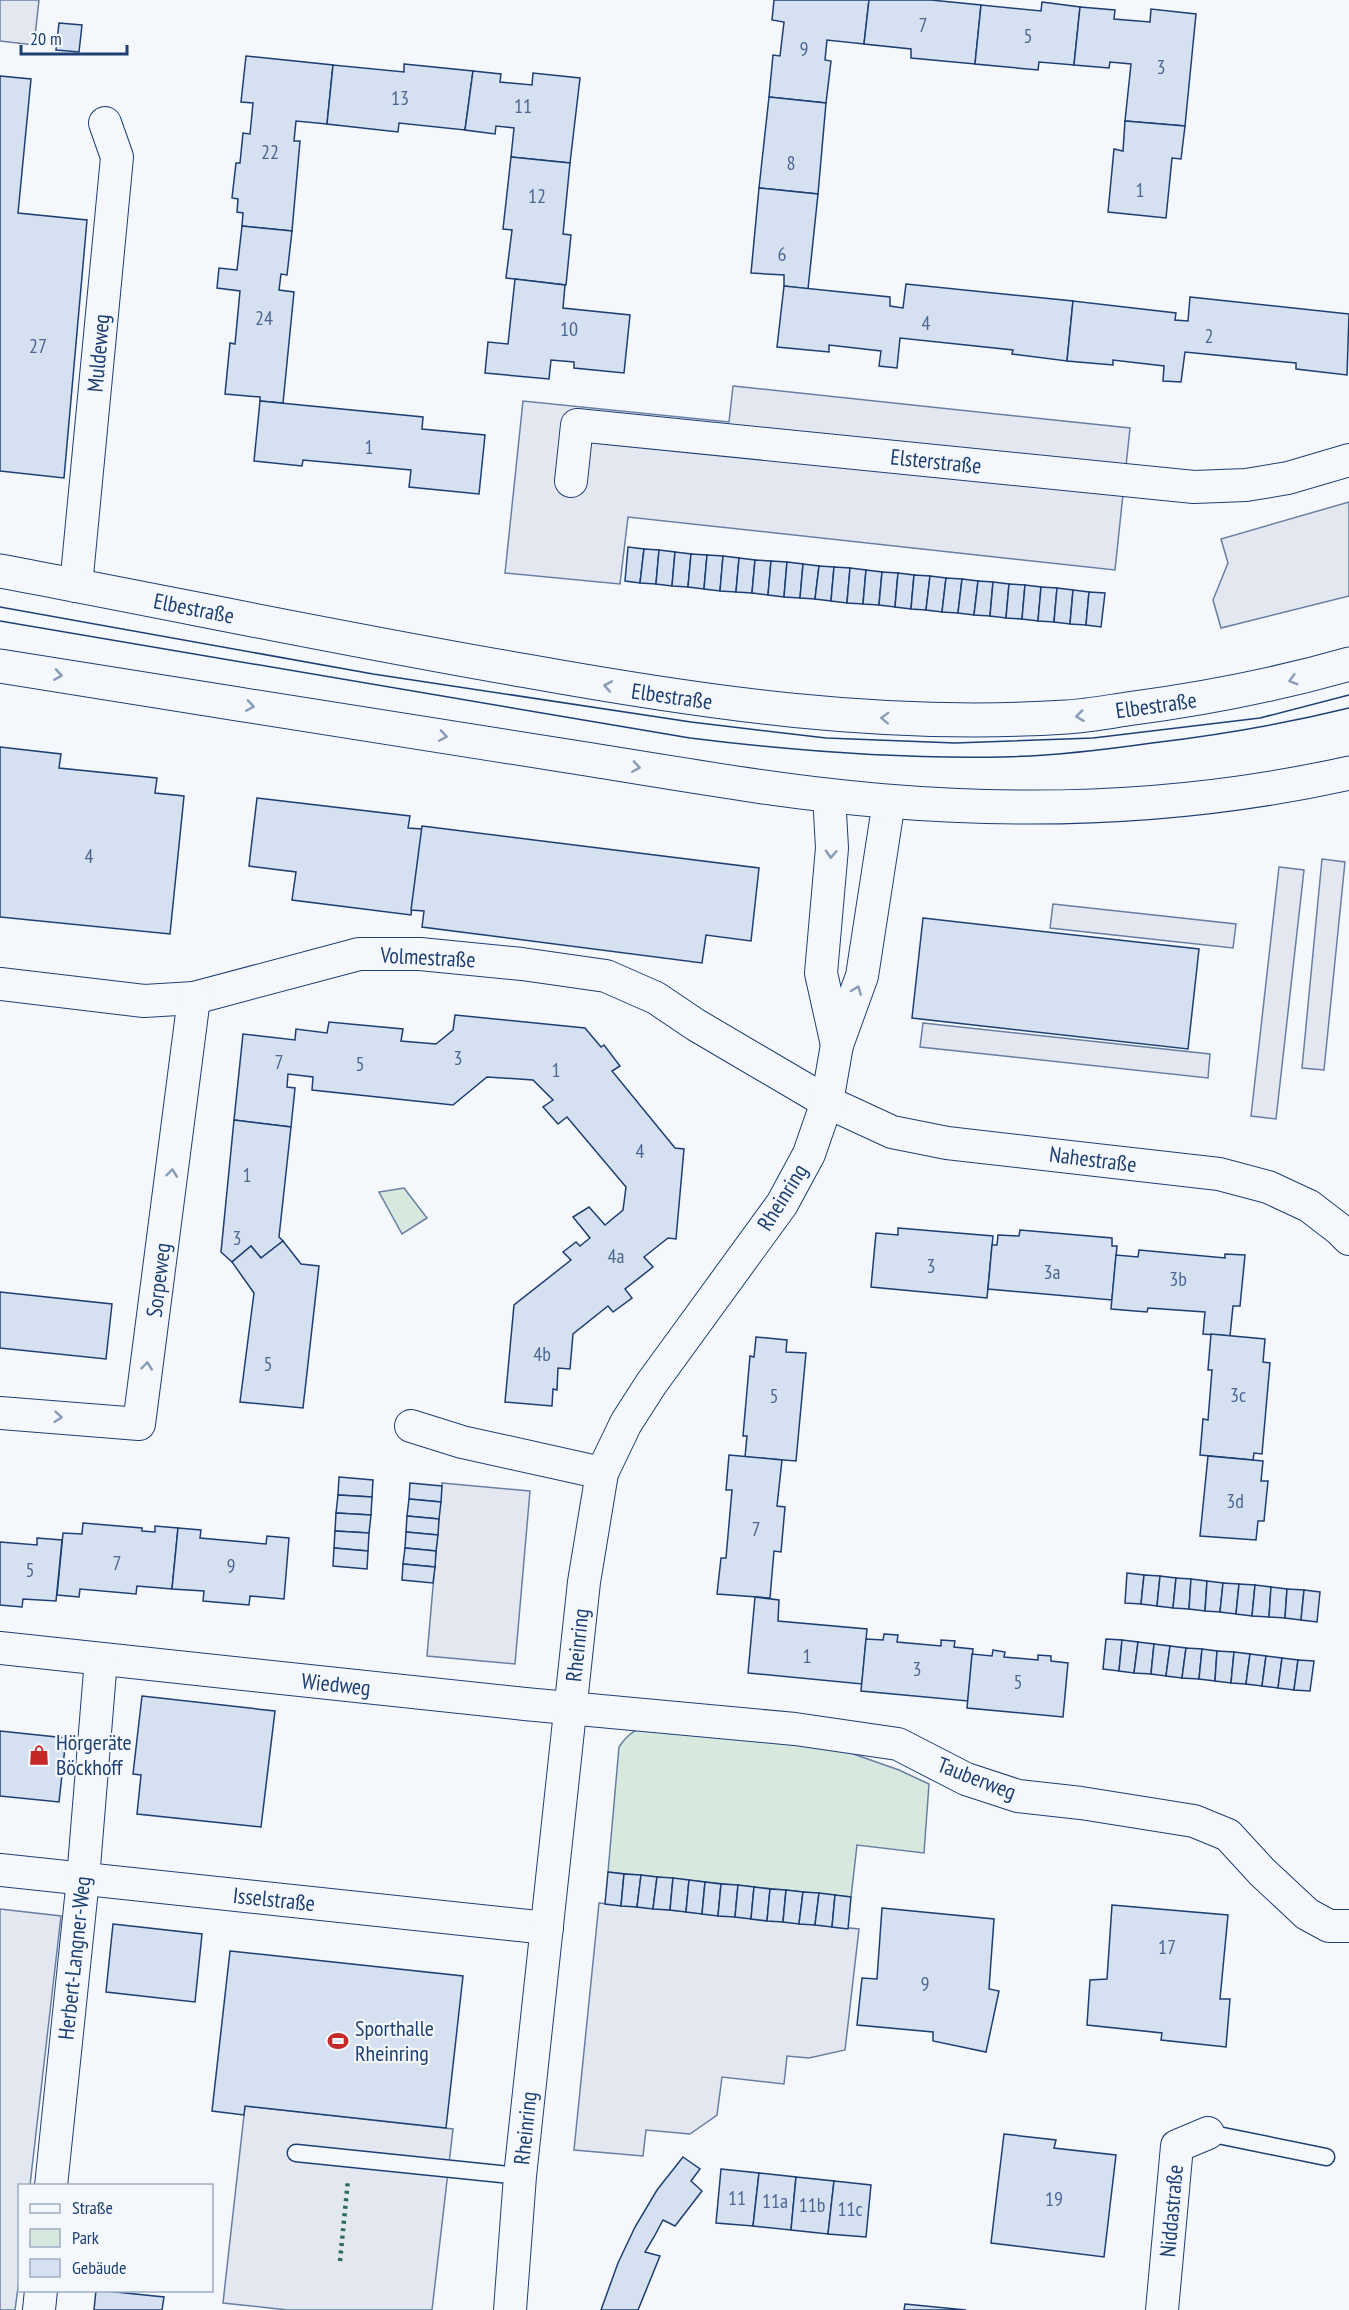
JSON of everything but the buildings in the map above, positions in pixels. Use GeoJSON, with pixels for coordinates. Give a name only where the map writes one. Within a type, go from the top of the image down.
{"type":"FeatureCollection","features":[{"type":"Feature","properties":{"kind":"street","name":"Muldeweg"},"geometry":{"type":"LineString","coordinates":[[76,586],[117,157],[105,123]]}},
{"type":"Feature","properties":{"kind":"street","name":"Elsterstraße"},"geometry":{"type":"LineString","coordinates":[[571,481],[577,425],[1194,487],[1246,485],[1288,478],[1349,459]]}},
{"type":"Feature","properties":{"kind":"street","name":"Elbestraße"},"geometry":{"type":"LineString","coordinates":[[0,571],[472,662],[666,696],[863,718],[967,721],[1068,717],[1192,701],[1283,683],[1349,664]]}},
{"type":"Feature","properties":{"kind":"street"},"geometry":{"type":"LineString","coordinates":[[0,666],[546,753],[829,795],[889,801],[1079,808],[1222,796],[1292,786],[1349,773]]}},
{"type":"Feature","properties":{"kind":"street","name":"Rheinring"},"geometry":{"type":"LineString","coordinates":[[829,795],[832,848],[821,973],[837,1045]]}},
{"type":"Feature","properties":{"kind":"street","name":"Rheinring"},"geometry":{"type":"LineString","coordinates":[[510,2310],[520,2176],[584,1582],[602,1473],[622,1431],[651,1384],[782,1204],[809,1154],[827,1102],[837,1045],[862,976],[889,801]]}},
{"type":"Feature","properties":{"kind":"street","name":"Volmestraße"},"geometry":{"type":"LineString","coordinates":[[0,984],[144,1001],[194,998],[359,954],[420,954],[522,964],[606,976],[656,998],[827,1102]]}},
{"type":"Feature","properties":{"kind":"street","name":"Sorpeweg"},"geometry":{"type":"LineString","coordinates":[[0,1413],[139,1424],[194,998]]}},
{"type":"Feature","properties":{"kind":"street","name":"Nahestraße"},"geometry":{"type":"LineString","coordinates":[[827,1102],[892,1132],[947,1143],[1219,1173],[1268,1187],[1309,1206],[1339,1228],[1349,1239]]}},
{"type":"Feature","properties":{"kind":"street"},"geometry":{"type":"LineString","coordinates":[[411,1426],[462,1442],[602,1473]]}},
{"type":"Feature","properties":{"kind":"street","name":"Wiedweg"},"geometry":{"type":"LineString","coordinates":[[0,1648],[571,1708]]}},
{"type":"Feature","properties":{"kind":"street","name":"Herbert-Langner-Weg"},"geometry":{"type":"LineString","coordinates":[[51,2184],[82,1879],[101,1659]]}},
{"type":"Feature","properties":{"kind":"street","name":"Tauberweg"},"geometry":{"type":"LineString","coordinates":[[571,1708],[795,1729],[898,1744],[966,1779],[1018,1796],[1103,1806],[1194,1821],[1228,1835],[1262,1872],[1307,1914],[1329,1926],[1349,1926]]}},
{"type":"Feature","properties":{"kind":"street","name":"Isselstraße"},"geometry":{"type":"LineString","coordinates":[[0,1870],[547,1928]]}},
{"type":"Feature","properties":{"kind":"street","name":"Niddastraße"},"geometry":{"type":"LineString","coordinates":[[1162,2310],[1177,2146],[1208,2133]]}},
{"type":"Feature","properties":{"kind":"street"},"geometry":{"type":"LineString","coordinates":[[39,2310],[41,2292]]}},
{"type":"Feature","properties":{"kind":"lane"},"geometry":{"type":"LineString","coordinates":[[1208,2133],[1326,2157]]}},
{"type":"Feature","properties":{"kind":"lane"},"geometry":{"type":"LineString","coordinates":[[296,2153],[520,2176]]}},
{"type":"Feature","properties":{"kind":"green space"},"geometry":{"type":"Polygon","coordinates":[[[404,1188],[427,1218],[402,1234],[379,1192],[404,1188]]]}},
{"type":"Feature","properties":{"kind":"green space"},"geometry":{"type":"Polygon","coordinates":[[[648,1725],[845,1751],[899,1770],[929,1784],[924,1853],[857,1845],[851,1897],[608,1872],[619,1747],[631,1733],[648,1725]]]}},
{"type":"Feature","properties":{"kind":"shaded area"},"geometry":{"type":"Polygon","coordinates":[[[0,0],[39,0],[34,45],[0,41],[0,0]]]}},
{"type":"Feature","properties":{"kind":"shaded area"},"geometry":{"type":"Polygon","coordinates":[[[733,386],[1130,428],[1115,570],[628,517],[620,584],[505,573],[523,401],[729,422],[733,386]]]}},
{"type":"Feature","properties":{"kind":"shaded area"},"geometry":{"type":"Polygon","coordinates":[[[1349,502],[1349,596],[1221,628],[1213,600],[1228,563],[1221,539],[1349,502]]]}},
{"type":"Feature","properties":{"kind":"shaded area"},"geometry":{"type":"Polygon","coordinates":[[[1322,859],[1345,862],[1324,1070],[1302,1068],[1322,859]]]}},
{"type":"Feature","properties":{"kind":"shaded area"},"geometry":{"type":"Polygon","coordinates":[[[1279,867],[1304,870],[1276,1119],[1251,1116],[1279,867]]]}},
{"type":"Feature","properties":{"kind":"shaded area"},"geometry":{"type":"Polygon","coordinates":[[[1053,904],[1236,924],[1233,948],[1050,928],[1053,904]]]}},
{"type":"Feature","properties":{"kind":"shaded area"},"geometry":{"type":"Polygon","coordinates":[[[923,1023],[1210,1054],[1208,1078],[920,1047],[923,1023]]]}},
{"type":"Feature","properties":{"kind":"shaded area"},"geometry":{"type":"Polygon","coordinates":[[[442,1483],[530,1491],[515,1664],[427,1656],[442,1483]]]}},
{"type":"Feature","properties":{"kind":"shaded area"},"geometry":{"type":"Polygon","coordinates":[[[599,1903],[859,1929],[845,2050],[809,2058],[787,2056],[784,2084],[722,2077],[717,2115],[690,2134],[646,2130],[643,2156],[574,2150],[599,1903]]]}},
{"type":"Feature","properties":{"kind":"shaded area"},"geometry":{"type":"Polygon","coordinates":[[[0,1909],[61,1916],[30,2184],[18,2184],[18,2287],[15,2310],[0,2310],[0,1909]]]}},
{"type":"Feature","properties":{"kind":"shaded area"},"geometry":{"type":"Polygon","coordinates":[[[245,2106],[453,2129],[432,2310],[288,2310],[223,2303],[245,2106]]]}},
{"type":"Feature","properties":{"kind":"tram line"},"geometry":{"type":"LineString","coordinates":[[0,607],[373,674],[691,722],[826,738],[955,743],[1093,738],[1260,718],[1349,695]]}},
{"type":"Feature","properties":{"kind":"tram line"},"geometry":{"type":"LineString","coordinates":[[0,621],[690,738],[846,753],[924,757],[1059,754],[1227,733],[1349,708]]}},
{"type":"Feature","properties":{"kind":"hedge"},"geometry":{"type":"LineString","coordinates":[[340,2261],[348,2180]]}},
{"type":"Feature","properties":{"kind":"place","name":"Hörgeräte Böckhoff"},"geometry":{"type":"Point","coordinates":[39,1755]}},
{"type":"Feature","properties":{"kind":"place","name":"Sporthalle Rheinring"},"geometry":{"type":"Point","coordinates":[338,2041]}}]}
